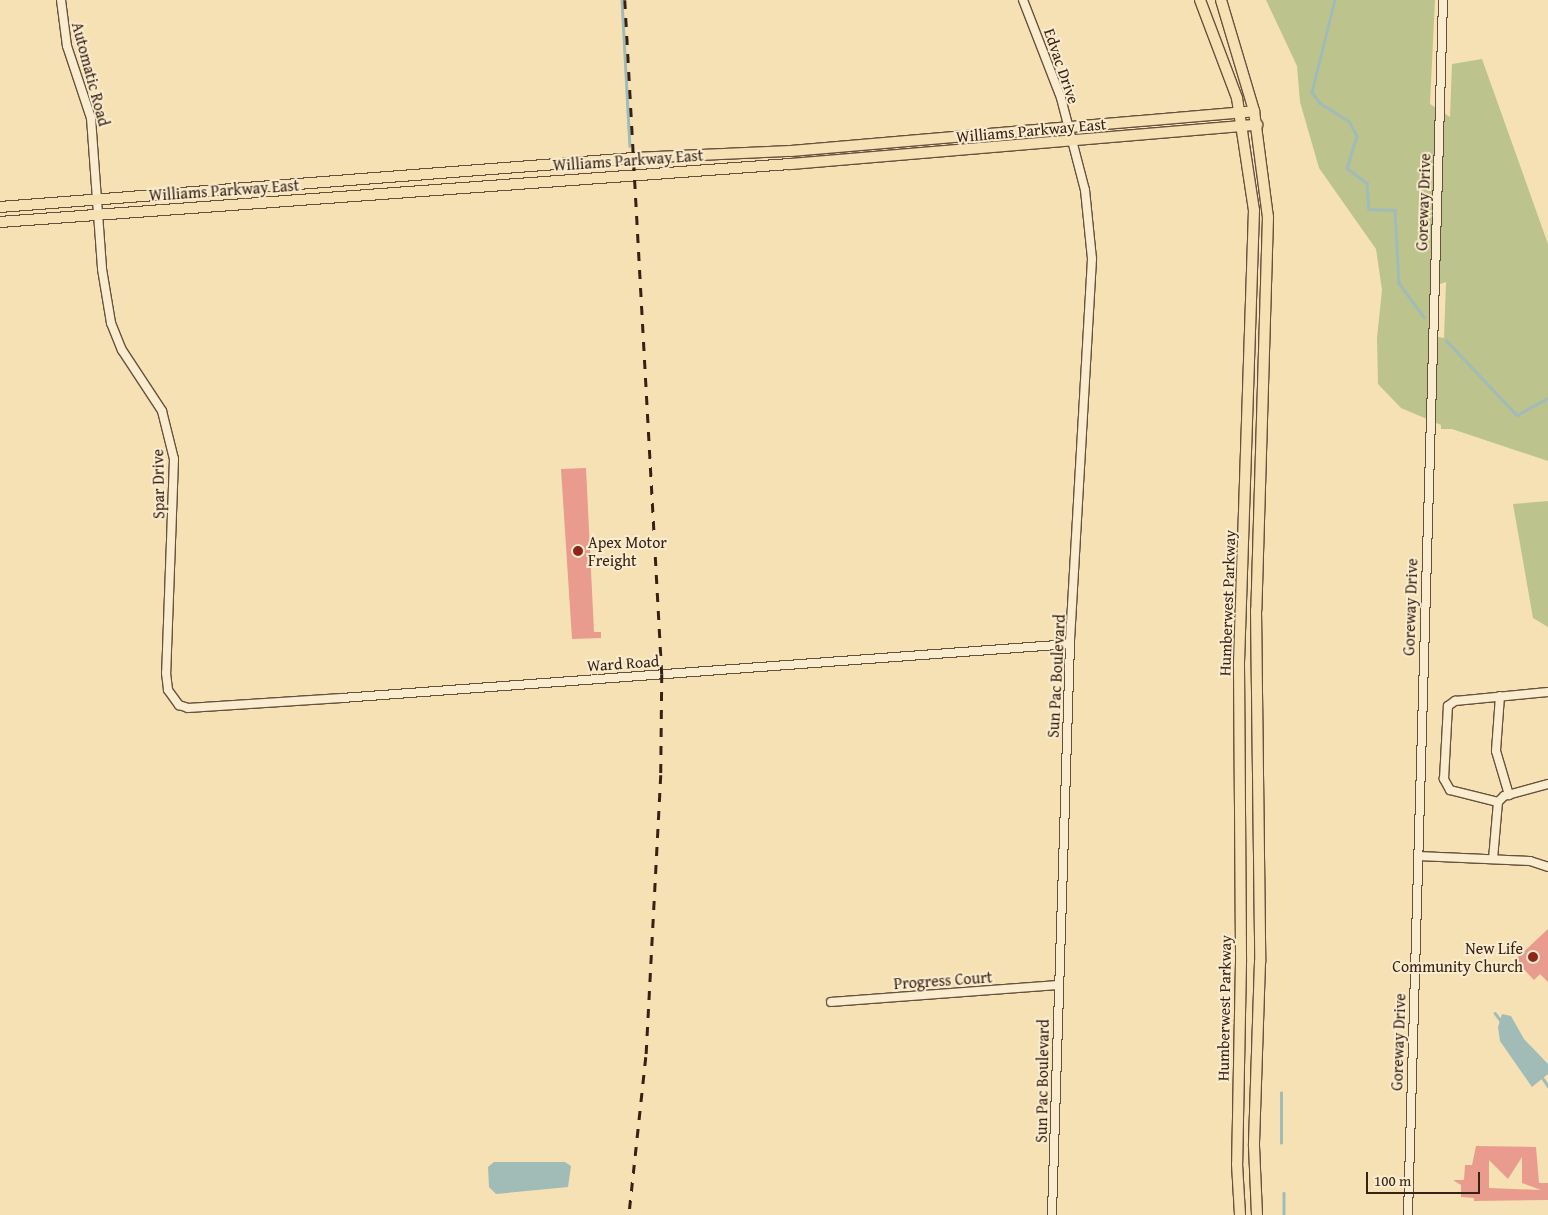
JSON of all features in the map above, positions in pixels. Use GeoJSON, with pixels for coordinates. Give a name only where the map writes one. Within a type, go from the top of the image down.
{"type":"FeatureCollection","features":[{"type":"Feature","properties":{"kind":"main road","name":"Humberwest Parkway"},"geometry":{"type":"LineString","coordinates":[[1200,0],[1240,113],[1252,181],[1255,242],[1239,666],[1241,962],[1237,1164],[1240,1215]]}},
{"type":"Feature","properties":{"kind":"main road","name":"Humberwest Parkway"},"geometry":{"type":"LineString","coordinates":[[1221,0],[1257,125],[1268,217],[1256,610],[1260,962],[1254,1146],[1256,1215]]}},
{"type":"Feature","properties":{"kind":"main road","name":"Williams Parkway East"},"geometry":{"type":"LineString","coordinates":[[0,207],[634,158],[791,151],[1254,112]]}},
{"type":"Feature","properties":{"kind":"main road","name":"Williams Parkway East"},"geometry":{"type":"LineString","coordinates":[[0,222],[1072,141],[1257,125]]}},
{"type":"Feature","properties":{"kind":"street","name":"Automatic Road"},"geometry":{"type":"LineString","coordinates":[[61,0],[67,46],[92,118],[98,215]]}},
{"type":"Feature","properties":{"kind":"street","name":"Edvac Drive"},"geometry":{"type":"LineString","coordinates":[[1024,0],[1061,98],[1072,141]]}},
{"type":"Feature","properties":{"kind":"street","name":"Goreway Drive"},"geometry":{"type":"LineString","coordinates":[[1408,1215],[1443,0]]}},
{"type":"Feature","properties":{"kind":"street","name":"Sun Pac Boulevard"},"geometry":{"type":"LineString","coordinates":[[1052,1215],[1057,985],[1070,644],[1092,278],[1085,190],[1072,141]]}},
{"type":"Feature","properties":{"kind":"street","name":"Spar Drive"},"geometry":{"type":"LineString","coordinates":[[98,215],[111,323],[122,350],[162,410],[174,459],[166,673],[168,690],[179,705]]}},
{"type":"Feature","properties":{"kind":"street","name":"Ward Road"},"geometry":{"type":"LineString","coordinates":[[179,705],[188,708],[350,697],[1070,644]]}},
{"type":"Feature","properties":{"kind":"street"},"geometry":{"type":"LineString","coordinates":[[1548,692],[1455,701],[1448,706],[1444,779],[1450,790],[1498,802],[1509,795],[1548,784]]}},
{"type":"Feature","properties":{"kind":"street"},"geometry":{"type":"LineString","coordinates":[[1500,696],[1496,751],[1509,795]]}},
{"type":"Feature","properties":{"kind":"street"},"geometry":{"type":"LineString","coordinates":[[1493,859],[1498,802]]}},
{"type":"Feature","properties":{"kind":"street"},"geometry":{"type":"LineString","coordinates":[[1418,856],[1530,861],[1548,867]]}},
{"type":"Feature","properties":{"kind":"street","name":"Progress Court"},"geometry":{"type":"LineString","coordinates":[[831,1002],[1057,985]]}},
{"type":"Feature","properties":{"kind":"green space"},"geometry":{"type":"Polygon","coordinates":[[[1266,0],[1435,0],[1430,104],[1450,117],[1452,64],[1482,59],[1548,244],[1548,461],[1452,429],[1441,429],[1441,425],[1401,408],[1378,384],[1377,338],[1382,290],[1376,249],[1319,168],[1300,102],[1297,66],[1266,0]],[[1446,282],[1437,285],[1433,336],[1444,338],[1446,282]]]}},
{"type":"Feature","properties":{"kind":"green space"},"geometry":{"type":"Polygon","coordinates":[[[1548,501],[1548,627],[1533,618],[1513,504],[1548,501]]]}},
{"type":"Feature","properties":{"kind":"water"},"geometry":{"type":"Polygon","coordinates":[[[1502,1014],[1511,1016],[1524,1039],[1548,1064],[1548,1074],[1532,1087],[1500,1041],[1498,1027],[1502,1014]]]}},
{"type":"Feature","properties":{"kind":"water"},"geometry":{"type":"Polygon","coordinates":[[[494,1162],[565,1162],[571,1166],[568,1187],[496,1194],[489,1187],[488,1167],[494,1162]]]}},
{"type":"Feature","properties":{"kind":"building","name":"Apex Motor Freight"},"geometry":{"type":"Polygon","coordinates":[[[586,468],[594,632],[601,632],[601,638],[572,639],[561,469],[586,468]]]}},
{"type":"Feature","properties":{"kind":"building","name":"New Life Community Church"},"geometry":{"type":"Polygon","coordinates":[[[1548,929],[1548,982],[1540,974],[1534,980],[1515,960],[1548,929]]]}},
{"type":"Feature","properties":{"kind":"building"},"geometry":{"type":"Polygon","coordinates":[[[1476,1146],[1536,1147],[1539,1183],[1548,1183],[1548,1200],[1474,1201],[1474,1198],[1461,1197],[1461,1185],[1453,1180],[1464,1180],[1465,1165],[1472,1165],[1476,1146]],[[1522,1157],[1508,1179],[1489,1160],[1489,1188],[1541,1190],[1522,1183],[1522,1157]]]}},
{"type":"Feature","properties":{"kind":"waterway"},"geometry":{"type":"LineString","coordinates":[[622,0],[630,146]]}},
{"type":"Feature","properties":{"kind":"waterway"},"geometry":{"type":"LineString","coordinates":[[1335,0],[1312,92],[1320,103],[1349,121],[1357,136],[1347,168],[1367,183],[1369,209],[1395,210],[1399,283],[1424,317]]}},
{"type":"Feature","properties":{"kind":"waterway"},"geometry":{"type":"LineString","coordinates":[[1446,340],[1517,415],[1548,398]]}},
{"type":"Feature","properties":{"kind":"waterway"},"geometry":{"type":"LineString","coordinates":[[1495,1013],[1502,1022]]}},
{"type":"Feature","properties":{"kind":"waterway"},"geometry":{"type":"LineString","coordinates":[[1542,1077],[1548,1086]]}},
{"type":"Feature","properties":{"kind":"waterway"},"geometry":{"type":"LineString","coordinates":[[1281,1093],[1281,1143]]}},
{"type":"Feature","properties":{"kind":"waterway"},"geometry":{"type":"LineString","coordinates":[[1284,1193],[1284,1215]]}},
{"type":"Feature","properties":{"kind":"railway"},"geometry":{"type":"LineString","coordinates":[[625,0],[662,674],[661,775],[646,1057],[629,1215]]}},
{"type":"Feature","properties":{"kind":"place","name":"Apex Motor Freight"},"geometry":{"type":"Point","coordinates":[578,551]}},
{"type":"Feature","properties":{"kind":"place","name":"New Life Community Church"},"geometry":{"type":"Point","coordinates":[1533,957]}}]}
